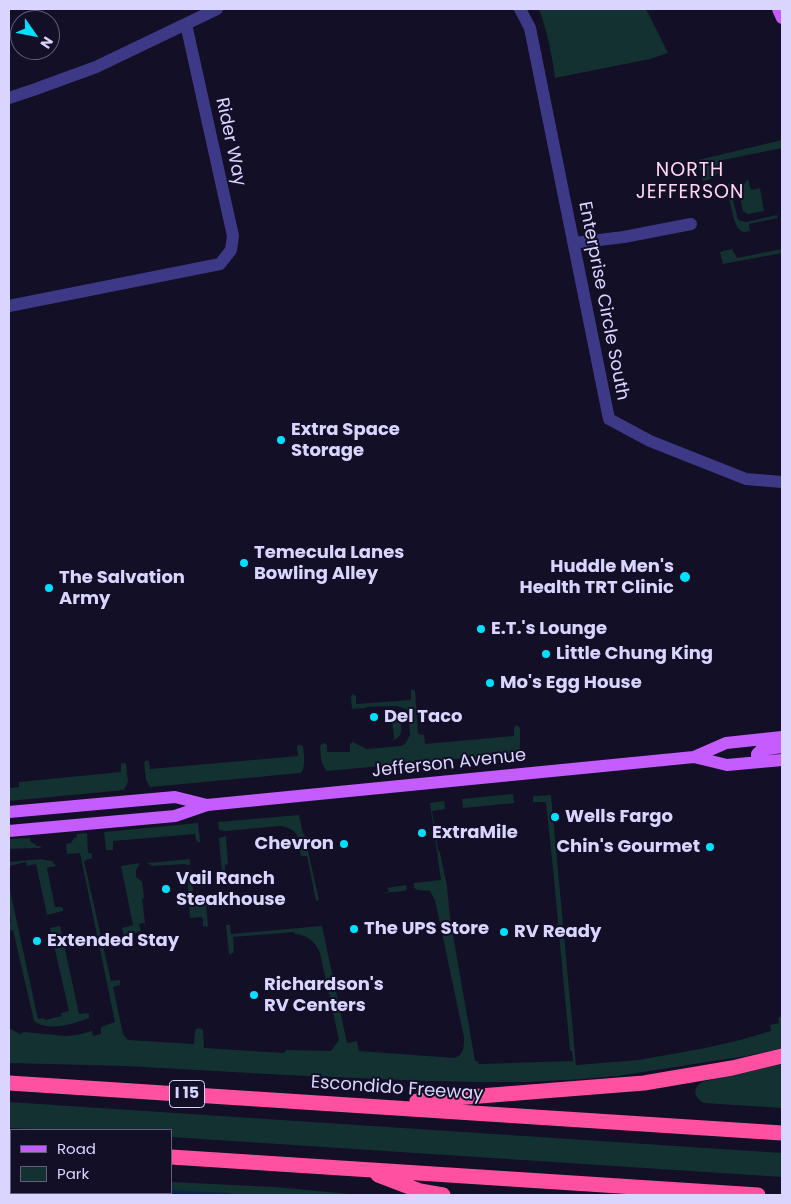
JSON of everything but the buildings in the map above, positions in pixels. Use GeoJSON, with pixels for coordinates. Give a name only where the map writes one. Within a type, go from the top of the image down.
{"type":"FeatureCollection","features":[{"type":"Feature","properties":{"kind":"highway"},"geometry":{"type":"LineString","coordinates":[[366,1105],[644,1082],[732,1068],[782,1056]]}},
{"type":"Feature","properties":{"kind":"highway","name":"Escondido Freeway"},"geometry":{"type":"LineString","coordinates":[[9,1083],[782,1133]]}},
{"type":"Feature","properties":{"kind":"highway"},"geometry":{"type":"LineString","coordinates":[[710,1128],[782,1127]]}},
{"type":"Feature","properties":{"kind":"highway"},"geometry":{"type":"LineString","coordinates":[[172,1157],[758,1195]]}},
{"type":"Feature","properties":{"kind":"highway"},"geometry":{"type":"LineString","coordinates":[[365,1170],[420,1191],[442,1195]]}},
{"type":"Feature","properties":{"kind":"main road"},"geometry":{"type":"LineString","coordinates":[[778,9],[782,18]]}},
{"type":"Feature","properties":{"kind":"main road","name":"Jefferson Avenue"},"geometry":{"type":"LineString","coordinates":[[9,831],[176,816],[208,805],[694,757],[726,743],[782,737]]}},
{"type":"Feature","properties":{"kind":"main road"},"geometry":{"type":"LineString","coordinates":[[757,762],[757,754],[761,750],[782,747]]}},
{"type":"Feature","properties":{"kind":"main road","name":"Jefferson Avenue"},"geometry":{"type":"LineString","coordinates":[[694,757],[727,765],[782,760]]}},
{"type":"Feature","properties":{"kind":"main road","name":"Jefferson Avenue"},"geometry":{"type":"LineString","coordinates":[[9,812],[175,797],[208,805]]}},
{"type":"Feature","properties":{"kind":"street"},"geometry":{"type":"LineString","coordinates":[[9,98],[96,67],[216,9]]}},
{"type":"Feature","properties":{"kind":"street","name":"Enterprise Circle South"},"geometry":{"type":"LineString","coordinates":[[520,9],[530,28],[609,419],[650,441],[746,479],[782,482]]}},
{"type":"Feature","properties":{"kind":"street","name":"Rider Way"},"geometry":{"type":"LineString","coordinates":[[9,306],[220,264],[231,250],[233,236],[186,24]]}},
{"type":"Feature","properties":{"kind":"street"},"geometry":{"type":"LineString","coordinates":[[574,243],[624,237],[692,224]]}},
{"type":"Feature","properties":{"kind":"green space"},"geometry":{"type":"Polygon","coordinates":[[[539,9],[646,9],[668,53],[650,59],[555,78],[549,43],[539,9]]]}},
{"type":"Feature","properties":{"kind":"green space"},"geometry":{"type":"Polygon","coordinates":[[[782,140],[782,148],[718,161],[720,169],[717,174],[703,181],[698,160],[782,140]]]}},
{"type":"Feature","properties":{"kind":"green space"},"geometry":{"type":"Polygon","coordinates":[[[748,179],[751,190],[760,188],[764,211],[748,214],[743,211],[741,194],[748,179]]]}},
{"type":"Feature","properties":{"kind":"green space"},"geometry":{"type":"Polygon","coordinates":[[[733,181],[735,182],[731,192],[738,220],[746,222],[777,215],[778,218],[749,224],[750,231],[744,232],[740,230],[733,215],[727,187],[733,181]]]}},
{"type":"Feature","properties":{"kind":"green space"},"geometry":{"type":"Polygon","coordinates":[[[732,249],[737,258],[782,249],[782,253],[723,264],[720,252],[732,249]]]}},
{"type":"Feature","properties":{"kind":"green space"},"geometry":{"type":"Polygon","coordinates":[[[411,690],[415,691],[418,734],[424,735],[425,744],[514,736],[516,725],[520,728],[520,753],[327,771],[321,756],[320,746],[324,743],[327,745],[327,752],[350,752],[350,744],[353,742],[367,749],[401,746],[405,744],[410,735],[408,712],[406,709],[396,706],[352,709],[351,697],[353,694],[356,696],[356,704],[411,700],[411,690]]]}},
{"type":"Feature","properties":{"kind":"green space"},"geometry":{"type":"Polygon","coordinates":[[[394,711],[400,715],[401,734],[392,740],[394,738],[389,712],[394,711]]]}},
{"type":"Feature","properties":{"kind":"green space"},"geometry":{"type":"Polygon","coordinates":[[[297,746],[303,746],[304,757],[304,767],[301,773],[150,787],[146,780],[144,762],[147,760],[150,769],[298,756],[297,746]]]}},
{"type":"Feature","properties":{"kind":"green space"},"geometry":{"type":"Polygon","coordinates":[[[121,764],[126,764],[128,782],[124,790],[9,801],[9,788],[19,787],[19,782],[121,772],[121,764]]]}},
{"type":"Feature","properties":{"kind":"green space"},"geometry":{"type":"Polygon","coordinates":[[[513,794],[514,803],[463,808],[462,799],[513,794]]]}},
{"type":"Feature","properties":{"kind":"green space"},"geometry":{"type":"Polygon","coordinates":[[[551,795],[576,1065],[639,1060],[740,1040],[771,1031],[770,1025],[779,1023],[778,1018],[782,1016],[782,1048],[746,1056],[617,1076],[528,1082],[427,1081],[126,1066],[9,1063],[9,1028],[20,1034],[24,1032],[66,1036],[92,1031],[93,1036],[101,1034],[101,1027],[115,1022],[80,853],[67,854],[66,844],[71,843],[77,837],[76,834],[87,833],[88,853],[92,854],[92,858],[84,861],[111,981],[120,980],[120,985],[113,987],[123,1034],[128,1040],[194,1044],[195,1031],[199,1028],[203,1030],[204,1048],[284,1053],[286,1050],[331,1051],[339,1040],[320,953],[313,942],[307,937],[295,934],[294,932],[233,937],[234,951],[229,954],[226,925],[230,925],[231,934],[322,926],[347,1043],[357,1041],[359,1051],[455,1058],[463,1050],[464,1037],[435,900],[430,891],[414,888],[414,883],[441,880],[430,803],[444,801],[445,809],[432,811],[438,850],[447,886],[450,918],[475,1061],[479,1064],[573,1061],[572,1051],[570,1051],[546,803],[533,802],[534,796],[551,795]]]}},
{"type":"Feature","properties":{"kind":"green space"},"geometry":{"type":"Polygon","coordinates":[[[299,815],[319,900],[316,901],[307,856],[301,856],[297,835],[291,829],[279,826],[219,830],[218,822],[299,815]]]}},
{"type":"Feature","properties":{"kind":"green space"},"geometry":{"type":"Polygon","coordinates":[[[198,823],[200,842],[196,840],[195,834],[113,841],[113,850],[106,850],[104,832],[198,823]]]}},
{"type":"Feature","properties":{"kind":"green space"},"geometry":{"type":"Polygon","coordinates":[[[226,836],[228,864],[225,865],[225,873],[222,873],[219,838],[226,836]]]}},
{"type":"Feature","properties":{"kind":"green space"},"geometry":{"type":"Polygon","coordinates":[[[30,838],[30,841],[37,846],[42,846],[39,848],[9,849],[9,839],[30,838]]]}},
{"type":"Feature","properties":{"kind":"green space"},"geometry":{"type":"Polygon","coordinates":[[[41,859],[52,861],[56,866],[47,868],[55,907],[63,908],[63,911],[47,915],[36,864],[27,866],[26,862],[9,866],[9,862],[41,859]]]}},
{"type":"Feature","properties":{"kind":"green space"},"geometry":{"type":"Polygon","coordinates":[[[190,859],[190,865],[152,866],[147,863],[190,859]]]}},
{"type":"Feature","properties":{"kind":"green space"},"geometry":{"type":"Polygon","coordinates":[[[140,863],[136,870],[136,877],[142,881],[145,923],[139,924],[141,931],[124,936],[122,928],[133,925],[121,866],[140,863]]]}},
{"type":"Feature","properties":{"kind":"green space"},"geometry":{"type":"Polygon","coordinates":[[[187,870],[191,870],[194,904],[206,903],[207,927],[203,926],[203,919],[201,917],[190,918],[187,870]]]}},
{"type":"Feature","properties":{"kind":"green space"},"geometry":{"type":"Polygon","coordinates":[[[406,885],[407,889],[405,891],[383,893],[389,891],[387,888],[406,885]]]}},
{"type":"Feature","properties":{"kind":"green space"},"geometry":{"type":"Polygon","coordinates":[[[9,886],[38,1019],[44,1018],[45,1020],[62,1016],[61,1013],[69,1011],[50,928],[60,926],[79,1014],[89,1014],[89,1018],[61,1026],[47,1026],[34,1021],[13,930],[9,931],[9,923],[11,922],[9,886]]]}},
{"type":"Feature","properties":{"kind":"green space"},"geometry":{"type":"Polygon","coordinates":[[[782,1064],[782,1108],[704,1103],[696,1096],[697,1087],[702,1082],[782,1064]]]}},
{"type":"Feature","properties":{"kind":"green space"},"geometry":{"type":"Polygon","coordinates":[[[9,1102],[782,1153],[782,1177],[172,1137],[172,1129],[9,1128],[9,1102]]]}},
{"type":"Feature","properties":{"kind":"green space"},"geometry":{"type":"Polygon","coordinates":[[[10,1170],[10,1194],[172,1194],[172,1182],[276,1187],[360,1195],[9,1195],[10,1170]]]}},
{"type":"Feature","properties":{"kind":"waterway"},"geometry":{"type":"LineString","coordinates":[[172,1192],[229,1195]]}},
{"type":"Feature","properties":{"kind":"place","name":"Extra Space Storage"},"geometry":{"type":"Point","coordinates":[281,440]}},
{"type":"Feature","properties":{"kind":"place","name":"Temecula Lanes Bowling Alley"},"geometry":{"type":"Point","coordinates":[244,563]}},
{"type":"Feature","properties":{"kind":"place","name":"Huddle Men's Health TRT Clinic"},"geometry":{"type":"Point","coordinates":[685,577]}},
{"type":"Feature","properties":{"kind":"place","name":"The Salvation Army"},"geometry":{"type":"Point","coordinates":[49,588]}},
{"type":"Feature","properties":{"kind":"place","name":"E.T.'s Lounge"},"geometry":{"type":"Point","coordinates":[481,629]}},
{"type":"Feature","properties":{"kind":"place","name":"Little Chung King"},"geometry":{"type":"Point","coordinates":[546,654]}},
{"type":"Feature","properties":{"kind":"place","name":"Mo's Egg House"},"geometry":{"type":"Point","coordinates":[490,683]}},
{"type":"Feature","properties":{"kind":"place","name":"Del Taco"},"geometry":{"type":"Point","coordinates":[374,717]}},
{"type":"Feature","properties":{"kind":"place","name":"Wells Fargo"},"geometry":{"type":"Point","coordinates":[555,817]}},
{"type":"Feature","properties":{"kind":"place","name":"ExtraMile"},"geometry":{"type":"Point","coordinates":[422,833]}},
{"type":"Feature","properties":{"kind":"place","name":"Chevron"},"geometry":{"type":"Point","coordinates":[344,844]}},
{"type":"Feature","properties":{"kind":"place","name":"Chin's Gourmet"},"geometry":{"type":"Point","coordinates":[710,847]}},
{"type":"Feature","properties":{"kind":"place","name":"Vail Ranch Steakhouse"},"geometry":{"type":"Point","coordinates":[166,889]}},
{"type":"Feature","properties":{"kind":"place","name":"The UPS Store"},"geometry":{"type":"Point","coordinates":[354,929]}},
{"type":"Feature","properties":{"kind":"place","name":"RV Ready"},"geometry":{"type":"Point","coordinates":[504,932]}},
{"type":"Feature","properties":{"kind":"place","name":"Extended Stay"},"geometry":{"type":"Point","coordinates":[37,941]}},
{"type":"Feature","properties":{"kind":"place","name":"Richardson's RV Centers"},"geometry":{"type":"Point","coordinates":[254,995]}},
{"type":"Feature","properties":{"kind":"district","name":"NORTH JEFFERSON"},"geometry":{"type":"Point","coordinates":[690,182]}}]}
